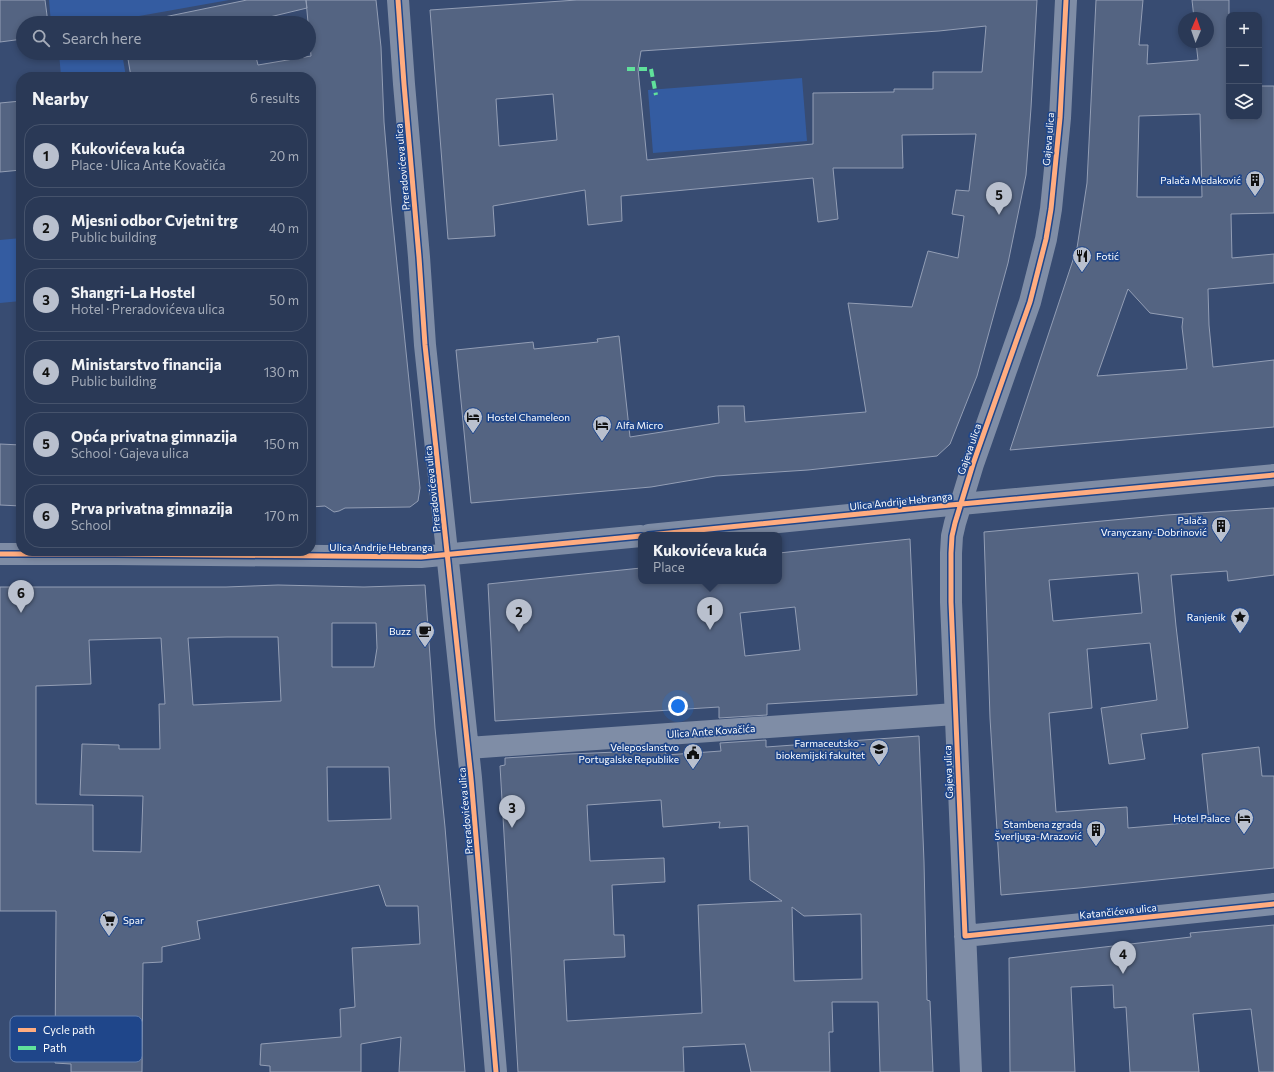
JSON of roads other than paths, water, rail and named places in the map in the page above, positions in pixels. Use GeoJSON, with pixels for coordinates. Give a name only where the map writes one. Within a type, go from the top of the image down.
{"type":"FeatureCollection","features":[{"type":"Feature","properties":{"kind":"main road","name":"Ulica Andrije Hebranga"},"geometry":{"type":"LineString","coordinates":[[680,532],[1274,475]]}},
{"type":"Feature","properties":{"kind":"main road","name":"Ulica Andrije Hebranga"},"geometry":{"type":"LineString","coordinates":[[316,556],[421,557],[638,536]]}},
{"type":"Feature","properties":{"kind":"main road","name":"Ulica Andrije Hebranga"},"geometry":{"type":"LineString","coordinates":[[0,554],[16,554]]}},
{"type":"Feature","properties":{"kind":"street","name":"Preradovićeva ulica"},"geometry":{"type":"LineString","coordinates":[[398,0],[425,345],[468,748],[496,1072]]}},
{"type":"Feature","properties":{"kind":"street","name":"Gajeva ulica"},"geometry":{"type":"LineString","coordinates":[[972,1072],[964,936],[955,714],[950,574],[952,536],[960,505],[1030,302],[1046,239],[1059,125],[1066,0]]}},
{"type":"Feature","properties":{"kind":"street","name":"Ulica Ante Kovačića"},"geometry":{"type":"LineString","coordinates":[[468,748],[955,714]]}},
{"type":"Feature","properties":{"kind":"street","name":"Katančićeva ulica"},"geometry":{"type":"LineString","coordinates":[[964,936],[1274,904]]}},
{"type":"Feature","properties":{"kind":"place","name":"Palača Medaković"},"geometry":{"type":"Point","coordinates":[1255,197]}},
{"type":"Feature","properties":{"kind":"place","name":"Opća privatna gimnazija"},"geometry":{"type":"Point","coordinates":[999,215]}},
{"type":"Feature","properties":{"kind":"place","name":"Fotić"},"geometry":{"type":"Point","coordinates":[1082,273]}},
{"type":"Feature","properties":{"kind":"place","name":"Hostel Chameleon"},"geometry":{"type":"Point","coordinates":[473,434]}},
{"type":"Feature","properties":{"kind":"place","name":"Alfa Micro"},"geometry":{"type":"Point","coordinates":[602,442]}},
{"type":"Feature","properties":{"kind":"place","name":"Palača Vranyczany-Dobrinović"},"geometry":{"type":"Point","coordinates":[1221,543]}},
{"type":"Feature","properties":{"kind":"place","name":"Prva privatna gimnazija"},"geometry":{"type":"Point","coordinates":[21,613]}},
{"type":"Feature","properties":{"kind":"place","name":"Kukovićeva kuća"},"geometry":{"type":"Point","coordinates":[710,630]}},
{"type":"Feature","properties":{"kind":"place","name":"Mjesni odbor Cvjetni trg"},"geometry":{"type":"Point","coordinates":[519,632]}},
{"type":"Feature","properties":{"kind":"place","name":"Ranjenik"},"geometry":{"type":"Point","coordinates":[1240,634]}},
{"type":"Feature","properties":{"kind":"place","name":"Buzz"},"geometry":{"type":"Point","coordinates":[425,648]}},
{"type":"Feature","properties":{"kind":"place","name":"Farmaceutsko - biokemijski fakultet"},"geometry":{"type":"Point","coordinates":[879,766]}},
{"type":"Feature","properties":{"kind":"place","name":"Veleposlanstvo Portugalske Republike"},"geometry":{"type":"Point","coordinates":[693,770]}},
{"type":"Feature","properties":{"kind":"place","name":"Shangri-La Hostel"},"geometry":{"type":"Point","coordinates":[512,828]}},
{"type":"Feature","properties":{"kind":"place","name":"Hotel Palace"},"geometry":{"type":"Point","coordinates":[1244,835]}},
{"type":"Feature","properties":{"kind":"place","name":"Stambena zgrada Šverljuga-Mrazović"},"geometry":{"type":"Point","coordinates":[1096,847]}},
{"type":"Feature","properties":{"kind":"place","name":"Spar"},"geometry":{"type":"Point","coordinates":[109,937]}},
{"type":"Feature","properties":{"kind":"place","name":"Ministarstvo financija"},"geometry":{"type":"Point","coordinates":[1123,974]}}]}
